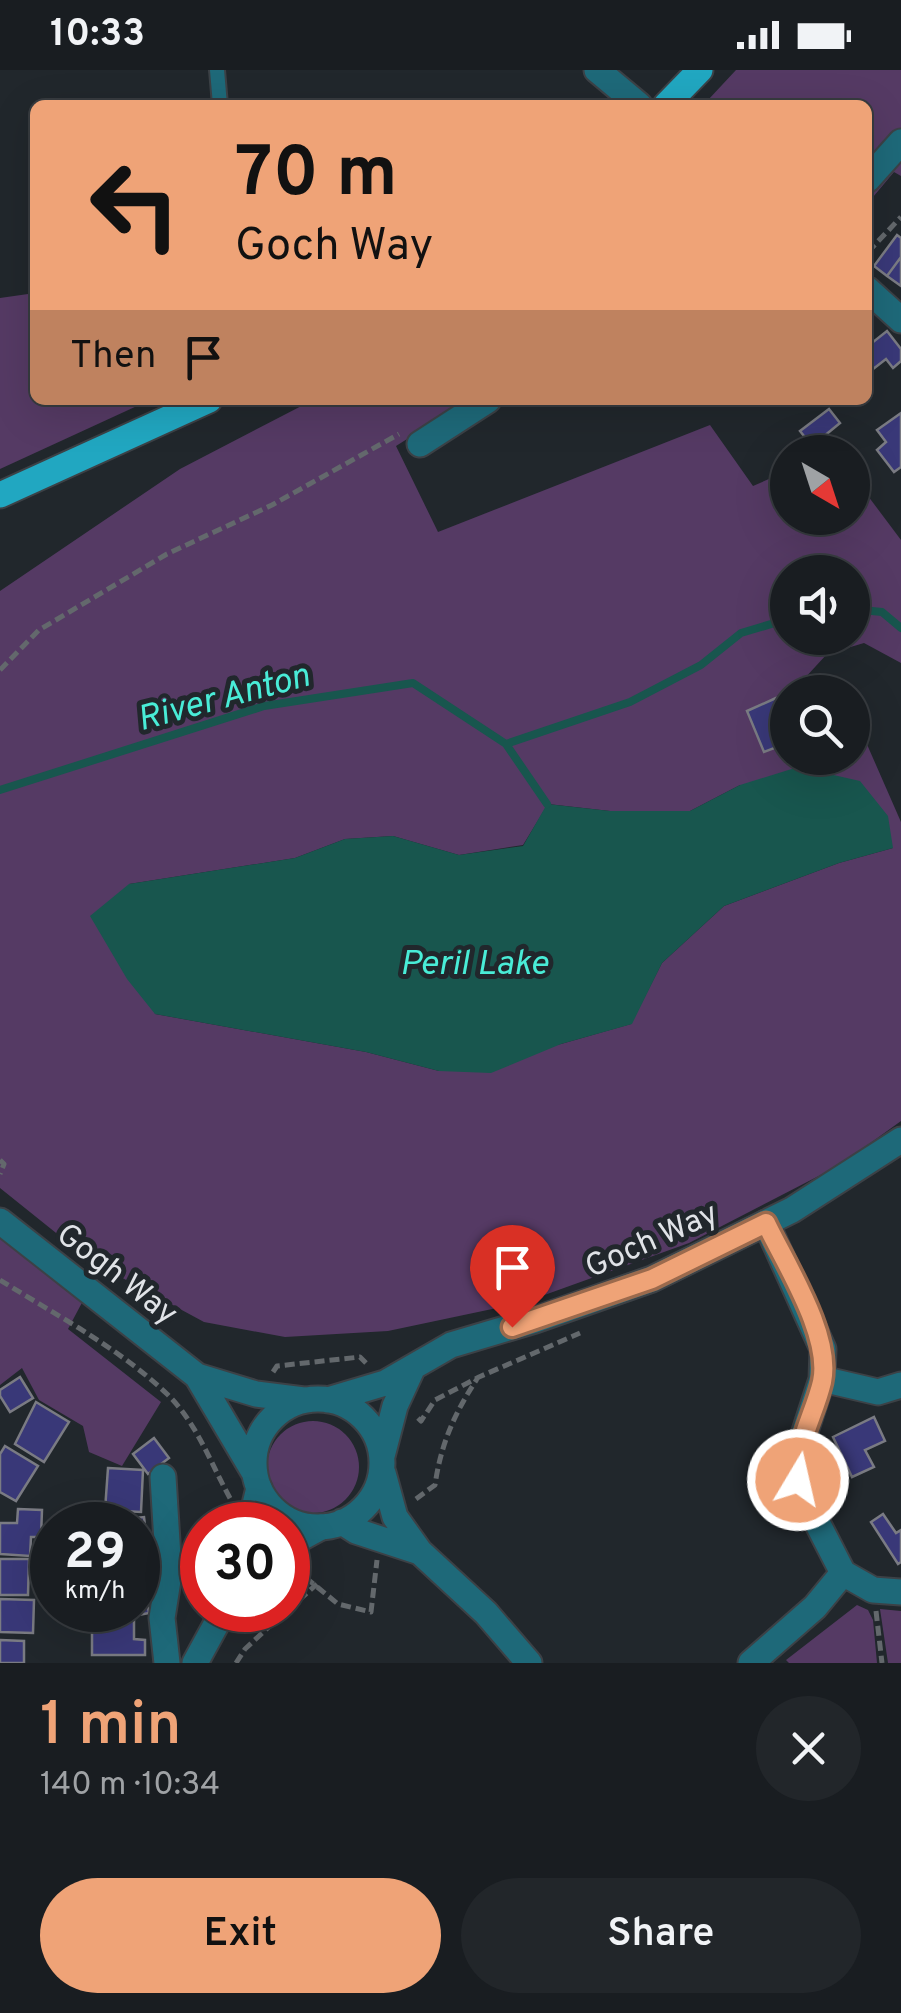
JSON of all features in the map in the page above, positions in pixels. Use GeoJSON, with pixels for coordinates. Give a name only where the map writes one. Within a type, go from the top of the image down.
{"type":"FeatureCollection","features":[{"type":"Feature","properties":{"kind":"main road"},"geometry":{"type":"LineString","coordinates":[[674,98],[700,70]]}},
{"type":"Feature","properties":{"kind":"main road"},"geometry":{"type":"LineString","coordinates":[[0,495],[199,405]]}},
{"type":"Feature","properties":{"kind":"street"},"geometry":{"type":"LineString","coordinates":[[597,70],[633,100]]}},
{"type":"Feature","properties":{"kind":"street"},"geometry":{"type":"LineString","coordinates":[[872,175],[901,142]]}},
{"type":"Feature","properties":{"kind":"street"},"geometry":{"type":"LineString","coordinates":[[872,294],[901,320]]}},
{"type":"Feature","properties":{"kind":"street"},"geometry":{"type":"LineString","coordinates":[[412,438],[478,405]]}},
{"type":"Feature","properties":{"kind":"street","name":"Goch Way"},"geometry":{"type":"LineString","coordinates":[[318,1400],[385,1383],[451,1345],[652,1279],[766,1223],[837,1183],[901,1140]]}},
{"type":"Feature","properties":{"kind":"street","name":"Gogh Way"},"geometry":{"type":"LineString","coordinates":[[0,1221],[197,1376],[256,1394],[318,1400]]}},
{"type":"Feature","properties":{"kind":"street"},"geometry":{"type":"LineString","coordinates":[[766,1223],[818,1336],[824,1366],[798,1454],[798,1480],[843,1573],[889,1591]]}},
{"type":"Feature","properties":{"kind":"street"},"geometry":{"type":"LineString","coordinates":[[310,1534],[367,1505],[375,1492],[395,1406],[414,1367]]}},
{"type":"Feature","properties":{"kind":"street","name":"Gogh Way"},"geometry":{"type":"LineString","coordinates":[[197,1376],[257,1481]]}},
{"type":"Feature","properties":{"kind":"street"},"geometry":{"type":"LineString","coordinates":[[822,1380],[878,1392],[901,1385]]}},
{"type":"Feature","properties":{"kind":"street"},"geometry":{"type":"LineString","coordinates":[[248,1502],[257,1481],[256,1450],[264,1427],[284,1409],[318,1400],[361,1416],[376,1435],[396,1517],[420,1552],[486,1613],[529,1663]]}},
{"type":"Feature","properties":{"kind":"street"},"geometry":{"type":"LineString","coordinates":[[164,1477],[170,1574],[162,1618],[167,1663]]}},
{"type":"Feature","properties":{"kind":"street"},"geometry":{"type":"LineString","coordinates":[[257,1481],[273,1508],[298,1524],[332,1525],[420,1552]]}},
{"type":"Feature","properties":{"kind":"street"},"geometry":{"type":"LineString","coordinates":[[751,1663],[815,1607],[843,1573]]}},
{"type":"Feature","properties":{"kind":"street"},"geometry":{"type":"LineString","coordinates":[[195,1663],[212,1632]]}},
{"type":"Feature","properties":{"kind":"lane"},"geometry":{"type":"LineString","coordinates":[[217,70],[220,100]]}},
{"type":"Feature","properties":{"kind":"path"},"geometry":{"type":"LineString","coordinates":[[872,248],[901,217]]}},
{"type":"Feature","properties":{"kind":"path"},"geometry":{"type":"LineString","coordinates":[[0,670],[39,630],[168,554],[356,460],[412,438]]}},
{"type":"Feature","properties":{"kind":"path"},"geometry":{"type":"LineString","coordinates":[[0,1160],[4,1164],[0,1174]]}},
{"type":"Feature","properties":{"kind":"path"},"geometry":{"type":"LineString","coordinates":[[0,1280],[106,1346],[168,1395],[206,1447],[235,1502]]}},
{"type":"Feature","properties":{"kind":"path"},"geometry":{"type":"LineString","coordinates":[[310,1590],[317,1584]]}},
{"type":"Feature","properties":{"kind":"path"},"geometry":{"type":"LineString","coordinates":[[882,1663],[889,1591]]}},
{"type":"Feature","properties":{"kind":"path"},"geometry":{"type":"LineString","coordinates":[[236,1663],[263,1632]]}},
{"type":"Feature","properties":{"kind":"shaded area"},"geometry":{"type":"Polygon","coordinates":[[[736,70],[901,70],[901,176],[894,172],[872,198],[872,100],[708,100],[736,70]]]}},
{"type":"Feature","properties":{"kind":"shaded area"},"geometry":{"type":"Polygon","coordinates":[[[30,294],[30,405],[139,405],[0,469],[0,298],[30,294]]]}},
{"type":"Feature","properties":{"kind":"shaded area"},"geometry":{"type":"Polygon","coordinates":[[[303,405],[461,405],[396,446],[438,532],[710,425],[753,486],[770,478],[770,535],[870,535],[870,499],[901,540],[901,663],[870,646],[870,555],[770,555],[770,655],[826,655],[808,675],[770,675],[770,775],[870,775],[870,751],[901,822],[901,1121],[840,1165],[689,1243],[525,1302],[388,1331],[285,1337],[204,1322],[91,1261],[0,1188],[0,591],[180,469],[303,405]],[[740,785],[690,811],[610,811],[548,804],[523,845],[459,855],[393,836],[345,839],[295,858],[129,884],[155,1014],[366,1052],[439,1071],[631,1024],[662,963],[724,906],[839,863],[893,848],[740,785]]]}},
{"type":"Feature","properties":{"kind":"shaded area"},"geometry":{"type":"Polygon","coordinates":[[[0,1236],[85,1297],[68,1329],[161,1402],[122,1466],[89,1452],[83,1426],[39,1400],[22,1368],[0,1385],[0,1236]]]}},
{"type":"Feature","properties":{"kind":"shaded area"},"geometry":{"type":"Polygon","coordinates":[[[304,1421],[322,1421],[339,1428],[352,1441],[359,1458],[359,1476],[352,1493],[339,1506],[322,1513],[310,1513],[310,1502],[282,1502],[267,1476],[267,1458],[274,1441],[287,1428],[304,1421]]]}},
{"type":"Feature","properties":{"kind":"shaded area"},"geometry":{"type":"Polygon","coordinates":[[[857,1605],[868,1610],[873,1620],[877,1663],[786,1660],[857,1605]]]}},
{"type":"Feature","properties":{"kind":"shaded area"},"geometry":{"type":"Polygon","coordinates":[[[880,1609],[901,1611],[901,1663],[888,1663],[880,1609]]]}},
{"type":"Feature","properties":{"kind":"water","name":"Peril Lake"},"geometry":{"type":"Polygon","coordinates":[[[772,775],[833,775],[860,781],[888,816],[893,848],[839,863],[724,906],[662,963],[632,1024],[561,1044],[491,1073],[439,1071],[366,1052],[155,1014],[127,979],[90,916],[129,884],[295,858],[345,839],[393,836],[459,855],[523,846],[547,804],[610,811],[690,811],[740,785],[772,775]]]}},
{"type":"Feature","properties":{"kind":"building"},"geometry":{"type":"Polygon","coordinates":[[[897,235],[901,238],[901,257],[887,276],[874,266],[897,235]]]}},
{"type":"Feature","properties":{"kind":"building"},"geometry":{"type":"Polygon","coordinates":[[[901,257],[901,286],[887,276],[901,257]]]}},
{"type":"Feature","properties":{"kind":"building"},"geometry":{"type":"Polygon","coordinates":[[[887,331],[901,349],[901,361],[893,368],[886,359],[872,370],[872,343],[887,331]]]}},
{"type":"Feature","properties":{"kind":"building"},"geometry":{"type":"Polygon","coordinates":[[[829,409],[840,423],[825,435],[803,435],[800,431],[829,409]]]}},
{"type":"Feature","properties":{"kind":"building"},"geometry":{"type":"Polygon","coordinates":[[[901,413],[901,467],[894,472],[877,450],[886,442],[877,430],[901,413]]]}},
{"type":"Feature","properties":{"kind":"building"},"geometry":{"type":"Polygon","coordinates":[[[770,701],[770,750],[764,752],[747,711],[770,701]]]}},
{"type":"Feature","properties":{"kind":"building"},"geometry":{"type":"Polygon","coordinates":[[[20,1377],[33,1398],[10,1412],[0,1390],[20,1377]]]}},
{"type":"Feature","properties":{"kind":"building"},"geometry":{"type":"Polygon","coordinates":[[[36,1402],[69,1422],[44,1462],[15,1444],[36,1402]]]}},
{"type":"Feature","properties":{"kind":"building"},"geometry":{"type":"Polygon","coordinates":[[[874,1417],[885,1441],[865,1450],[874,1467],[852,1477],[833,1437],[874,1417]]]}},
{"type":"Feature","properties":{"kind":"building"},"geometry":{"type":"Polygon","coordinates":[[[154,1438],[169,1458],[148,1474],[133,1454],[154,1438]]]}},
{"type":"Feature","properties":{"kind":"building"},"geometry":{"type":"Polygon","coordinates":[[[5,1446],[38,1466],[16,1501],[0,1492],[0,1454],[5,1446]]]}},
{"type":"Feature","properties":{"kind":"building"},"geometry":{"type":"Polygon","coordinates":[[[108,1468],[143,1470],[141,1502],[106,1502],[108,1468]]]}},
{"type":"Feature","properties":{"kind":"building"},"geometry":{"type":"Polygon","coordinates":[[[18,1509],[30,1510],[30,1556],[0,1554],[0,1523],[17,1523],[18,1509]]]}},
{"type":"Feature","properties":{"kind":"building"},"geometry":{"type":"Polygon","coordinates":[[[883,1514],[896,1533],[901,1530],[898,1564],[871,1522],[883,1514]]]}},
{"type":"Feature","properties":{"kind":"building"},"geometry":{"type":"Polygon","coordinates":[[[0,1559],[29,1559],[28,1595],[0,1595],[0,1559]]]}},
{"type":"Feature","properties":{"kind":"building"},"geometry":{"type":"Polygon","coordinates":[[[0,1599],[30,1600],[33,1633],[0,1632],[0,1599]]]}},
{"type":"Feature","properties":{"kind":"building"},"geometry":{"type":"Polygon","coordinates":[[[92,1632],[134,1632],[134,1639],[145,1640],[145,1655],[92,1655],[92,1632]]]}},
{"type":"Feature","properties":{"kind":"building"},"geometry":{"type":"Polygon","coordinates":[[[0,1640],[24,1641],[24,1663],[0,1663],[0,1640]]]}},
{"type":"Feature","properties":{"kind":"waterway","name":"River Anton"},"geometry":{"type":"LineString","coordinates":[[870,611],[882,612],[901,628]]}},
{"type":"Feature","properties":{"kind":"waterway","name":"River Anton"},"geometry":{"type":"LineString","coordinates":[[506,744],[630,702],[701,665],[741,633],[770,624]]}},
{"type":"Feature","properties":{"kind":"waterway","name":"River Anton"},"geometry":{"type":"LineString","coordinates":[[0,790],[264,706],[413,683],[506,744],[547,804]]}},
{"type":"Feature","properties":{"kind":"route"},"geometry":{"type":"LineString","coordinates":[[512,1327],[652,1279],[766,1223],[822,1349],[822,1380],[798,1454],[798,1480]]}}]}
